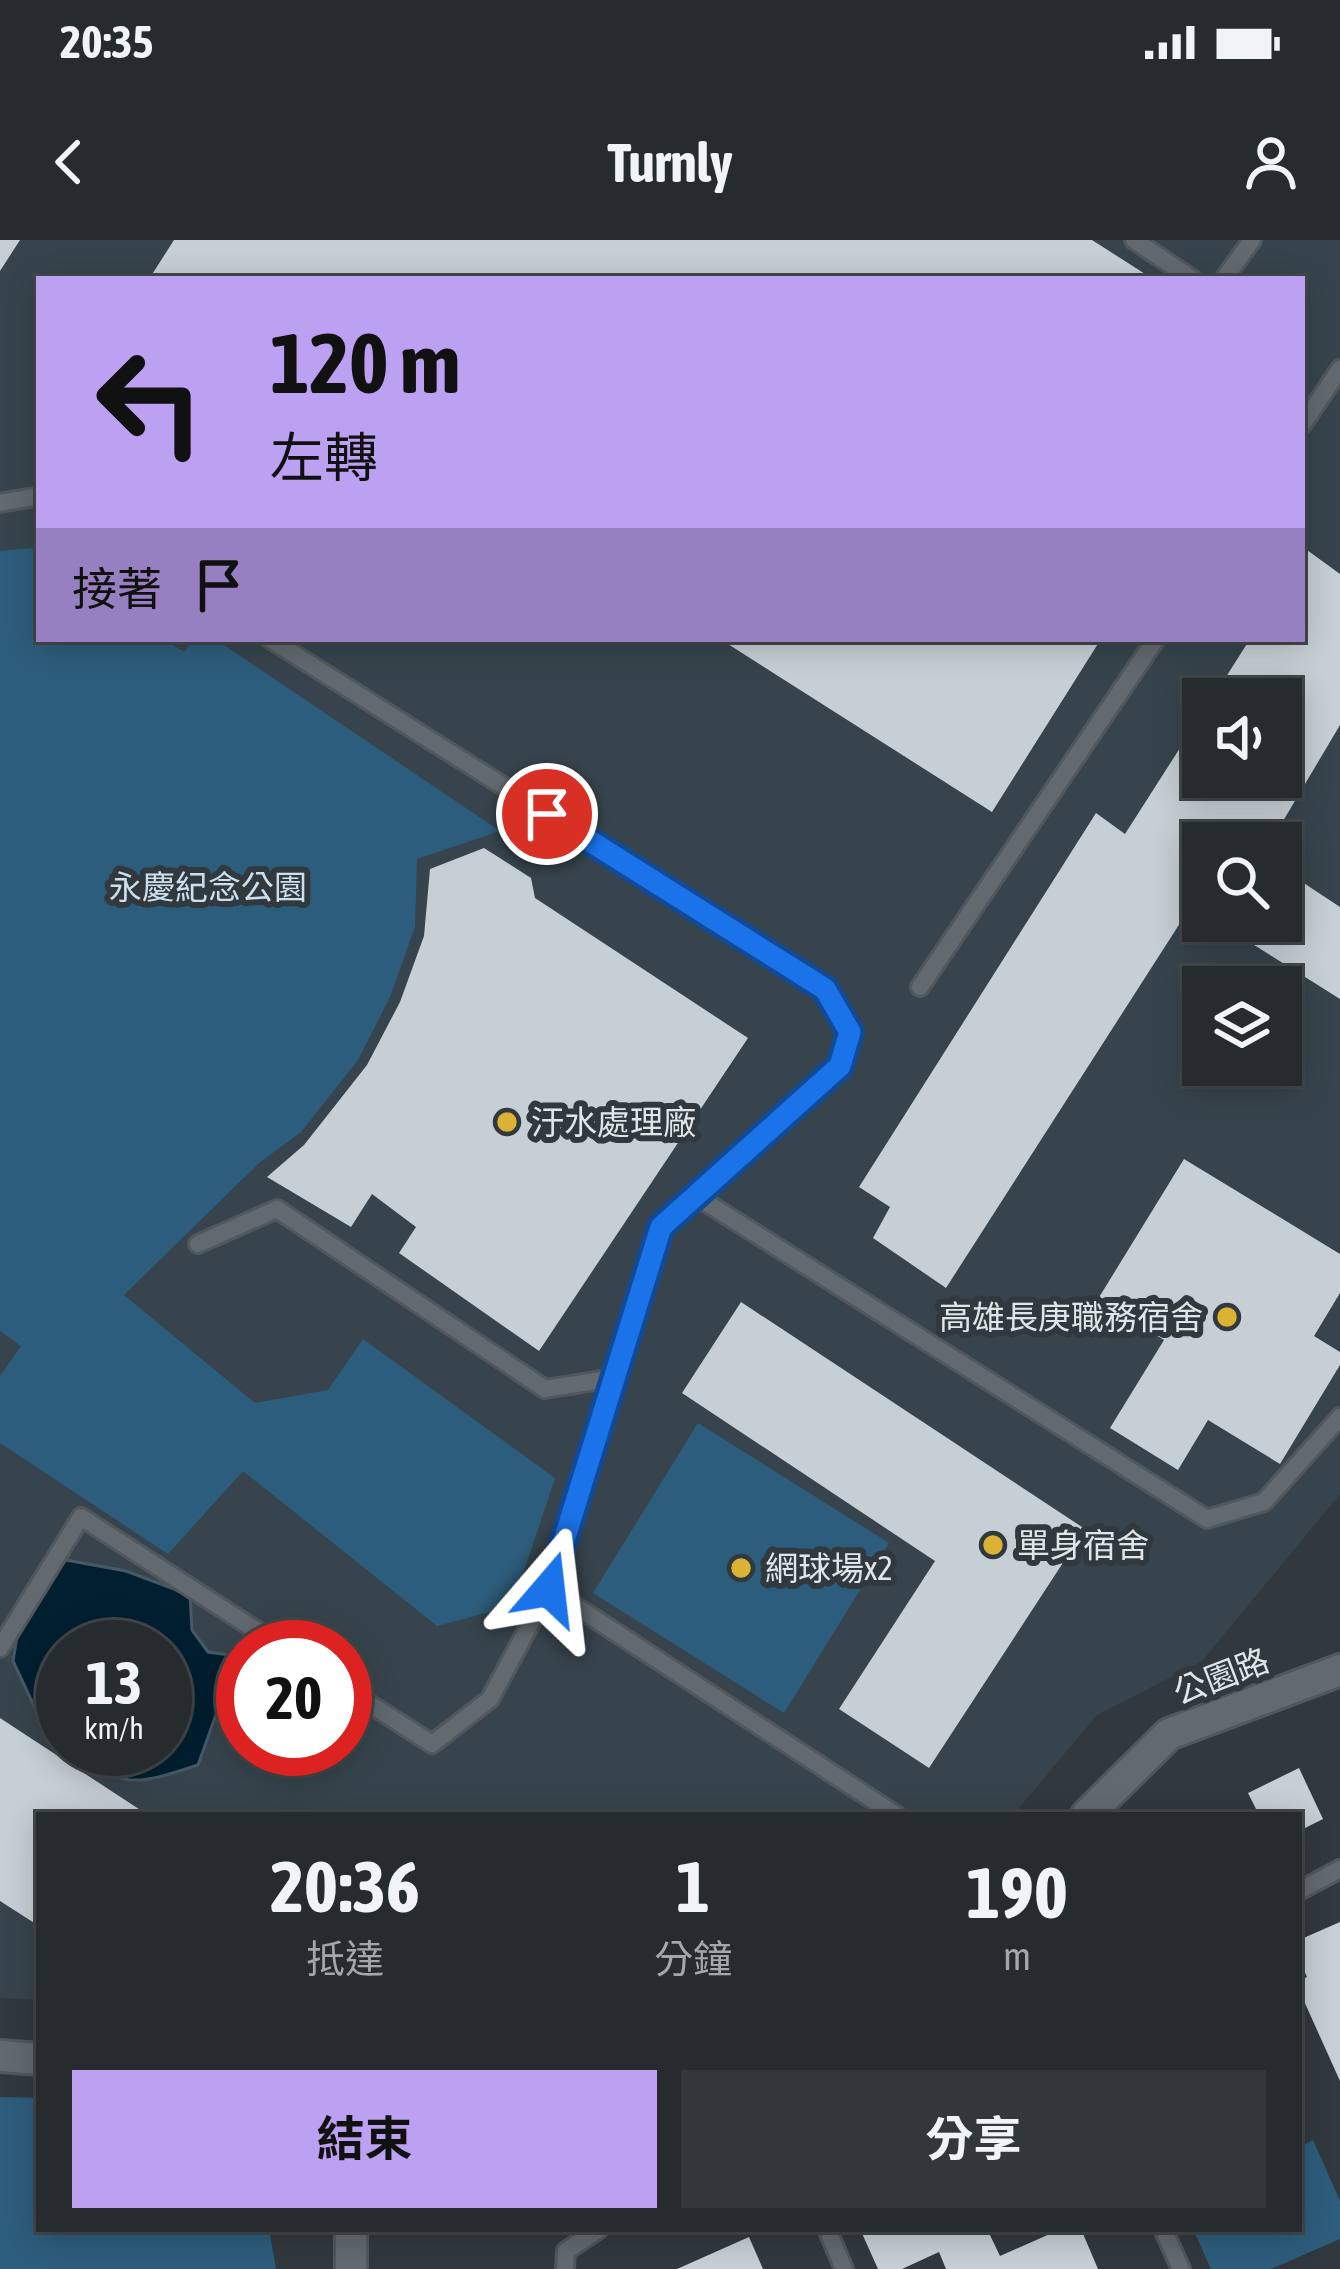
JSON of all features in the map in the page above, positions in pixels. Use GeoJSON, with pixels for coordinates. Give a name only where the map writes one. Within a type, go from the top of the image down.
{"type":"FeatureCollection","features":[{"type":"Feature","properties":{"kind":"street","name":"公園路"},"geometry":{"type":"LineString","coordinates":[[1090,1812],[1169,1735],[1340,1670]]}},
{"type":"Feature","properties":{"kind":"street"},"geometry":{"type":"LineString","coordinates":[[0,2056],[36,2059]]}},
{"type":"Feature","properties":{"kind":"street"},"geometry":{"type":"LineString","coordinates":[[351,2232],[351,2269]]}},
{"type":"Feature","properties":{"kind":"lane"},"geometry":{"type":"LineString","coordinates":[[1134,240],[1188,276]]}},
{"type":"Feature","properties":{"kind":"lane"},"geometry":{"type":"LineString","coordinates":[[1226,276],[1252,240]]}},
{"type":"Feature","properties":{"kind":"lane"},"geometry":{"type":"LineString","coordinates":[[1305,420],[1340,369]]}},
{"type":"Feature","properties":{"kind":"lane"},"geometry":{"type":"LineString","coordinates":[[0,502],[36,496]]}},
{"type":"Feature","properties":{"kind":"lane"},"geometry":{"type":"LineString","coordinates":[[275,642],[825,989],[850,1032],[840,1066],[661,1227],[549,1589],[490,1699],[432,1744],[372,1705]]}},
{"type":"Feature","properties":{"kind":"lane"},"geometry":{"type":"LineString","coordinates":[[920,987],[1154,642]]}},
{"type":"Feature","properties":{"kind":"lane"},"geometry":{"type":"LineString","coordinates":[[696,1196],[1208,1519],[1264,1502],[1340,1417]]}},
{"type":"Feature","properties":{"kind":"lane"},"geometry":{"type":"LineString","coordinates":[[198,1244],[278,1209],[545,1390],[614,1378]]}},
{"type":"Feature","properties":{"kind":"lane"},"geometry":{"type":"LineString","coordinates":[[0,1648],[81,1517],[240,1620]]}},
{"type":"Feature","properties":{"kind":"lane"},"geometry":{"type":"LineString","coordinates":[[549,1589],[891,1812]]}},
{"type":"Feature","properties":{"kind":"lane"},"geometry":{"type":"LineString","coordinates":[[1302,1889],[1340,1869]]}},
{"type":"Feature","properties":{"kind":"lane"},"geometry":{"type":"LineString","coordinates":[[565,2269],[566,2251],[594,2232]]}},
{"type":"Feature","properties":{"kind":"lane"},"geometry":{"type":"LineString","coordinates":[[827,2232],[844,2269]]}},
{"type":"Feature","properties":{"kind":"lane"},"geometry":{"type":"LineString","coordinates":[[1164,2232],[1181,2269]]}},
{"type":"Feature","properties":{"kind":"shaded area"},"geometry":{"type":"Polygon","coordinates":[[[0,240],[1340,240],[1340,1494],[1202,1661],[1097,1715],[1016,1812],[36,1812],[36,2000],[0,1998],[0,240]]]}},
{"type":"Feature","properties":{"kind":"shaded area"},"geometry":{"type":"Polygon","coordinates":[[[66,1560],[126,1571],[190,1595],[191,1620],[36,1620],[36,1710],[13,1661],[18,1630],[37,1587],[66,1560]]]}},
{"type":"Feature","properties":{"kind":"shaded area"},"geometry":{"type":"Polygon","coordinates":[[[192,1630],[208,1652],[216,1653],[216,1715],[198,1765],[192,1767],[192,1630]]]}},
{"type":"Feature","properties":{"kind":"shaded area"},"geometry":{"type":"Polygon","coordinates":[[[115,1776],[162,1776],[144,1780],[115,1776]]]}},
{"type":"Feature","properties":{"kind":"green space","name":"永慶紀念公園"},"geometry":{"type":"Polygon","coordinates":[[[0,551],[36,551],[36,642],[169,642],[184,652],[192,642],[219,642],[500,831],[417,859],[415,927],[390,997],[358,1060],[301,1132],[259,1163],[124,1295],[255,1403],[328,1390],[363,1339],[555,1478],[523,1574],[490,1612],[437,1626],[243,1471],[168,1554],[0,1443],[0,1376],[21,1346],[0,1331],[0,551]]]}},
{"type":"Feature","properties":{"kind":"green space","name":"網球場x2"},"geometry":{"type":"Polygon","coordinates":[[[698,1423],[889,1543],[784,1713],[593,1593],[698,1423]]]}},
{"type":"Feature","properties":{"kind":"green space"},"geometry":{"type":"Polygon","coordinates":[[[0,2097],[36,2098],[36,2232],[270,2232],[276,2269],[0,2269],[0,2097]]]}},
{"type":"Feature","properties":{"kind":"green space"},"geometry":{"type":"Polygon","coordinates":[[[1313,2140],[1340,2201],[1340,2239],[1271,2269],[1211,2269],[1194,2232],[1302,2232],[1302,2146],[1313,2140]]]}},
{"type":"Feature","properties":{"kind":"building"},"geometry":{"type":"Polygon","coordinates":[[[0,240],[20,240],[0,271],[0,240]]]}},
{"type":"Feature","properties":{"kind":"building"},"geometry":{"type":"Polygon","coordinates":[[[174,240],[1092,240],[1148,276],[151,276],[174,240]]]}},
{"type":"Feature","properties":{"kind":"building"},"geometry":{"type":"Polygon","coordinates":[[[1307,550],[1340,574],[1340,725],[1302,789],[1302,678],[1225,678],[1248,642],[1305,642],[1307,550]]]}},
{"type":"Feature","properties":{"kind":"building"},"geometry":{"type":"Polygon","coordinates":[[[725,642],[1099,642],[992,812],[725,642]]]}},
{"type":"Feature","properties":{"kind":"building"},"geometry":{"type":"Polygon","coordinates":[[[1182,745],[1182,798],[1297,798],[1282,822],[1182,822],[1182,920],[946,1288],[873,1238],[890,1207],[859,1187],[1096,813],[1125,834],[1182,745]]]}},
{"type":"Feature","properties":{"kind":"building","name":"汙水處理廠"},"geometry":{"type":"Polygon","coordinates":[[[484,848],[531,878],[535,898],[748,1038],[539,1351],[399,1253],[416,1227],[372,1194],[351,1227],[267,1177],[304,1145],[367,1065],[400,1002],[424,936],[430,869],[484,848]]]}},
{"type":"Feature","properties":{"kind":"building"},"geometry":{"type":"Polygon","coordinates":[[[1302,882],[1340,907],[1340,999],[1302,975],[1302,966],[1288,966],[1249,942],[1302,942],[1302,882]]]}},
{"type":"Feature","properties":{"kind":"building","name":"高雄長庚職務宿舍"},"geometry":{"type":"Polygon","coordinates":[[[1184,1159],[1340,1254],[1340,1293],[1314,1336],[1340,1352],[1340,1365],[1280,1464],[1208,1420],[1178,1470],[1110,1428],[1164,1340],[1098,1299],[1184,1159]]]}},
{"type":"Feature","properties":{"kind":"building","name":"單身宿舍"},"geometry":{"type":"Polygon","coordinates":[[[741,1302],[1085,1529],[929,1768],[839,1709],[935,1561],[682,1393],[741,1302]]]}},
{"type":"Feature","properties":{"kind":"building"},"geometry":{"type":"Polygon","coordinates":[[[0,1718],[36,1742],[36,1776],[88,1776],[143,1812],[36,1812],[36,1924],[0,1901],[0,1718]]]}},
{"type":"Feature","properties":{"kind":"building"},"geometry":{"type":"Polygon","coordinates":[[[1299,1768],[1323,1819],[1302,1830],[1302,1812],[1258,1812],[1248,1793],[1299,1768]]]}},
{"type":"Feature","properties":{"kind":"building"},"geometry":{"type":"Polygon","coordinates":[[[1340,1922],[1340,2081],[1302,1997],[1302,1980],[1307,1977],[1302,1939],[1340,1922]]]}},
{"type":"Feature","properties":{"kind":"building"},"geometry":{"type":"Polygon","coordinates":[[[861,2232],[991,2232],[1000,2256],[1054,2232],[1082,2232],[1098,2269],[946,2269],[939,2252],[902,2269],[878,2269],[861,2232]]]}},
{"type":"Feature","properties":{"kind":"building"},"geometry":{"type":"Polygon","coordinates":[[[749,2237],[763,2269],[677,2269],[749,2237]]]}},
{"type":"Feature","properties":{"kind":"place","name":"汙水處理廠"},"geometry":{"type":"Point","coordinates":[507,1122]}},
{"type":"Feature","properties":{"kind":"place","name":"高雄長庚職務宿舍"},"geometry":{"type":"Point","coordinates":[1227,1317]}},
{"type":"Feature","properties":{"kind":"place","name":"單身宿舍"},"geometry":{"type":"Point","coordinates":[993,1545]}},
{"type":"Feature","properties":{"kind":"place","name":"網球場x2"},"geometry":{"type":"Point","coordinates":[741,1568]}},
{"type":"Feature","properties":{"kind":"route"},"geometry":{"type":"LineString","coordinates":[[547,814],[825,989],[850,1032],[840,1066],[661,1227],[549,1589]]}}]}
